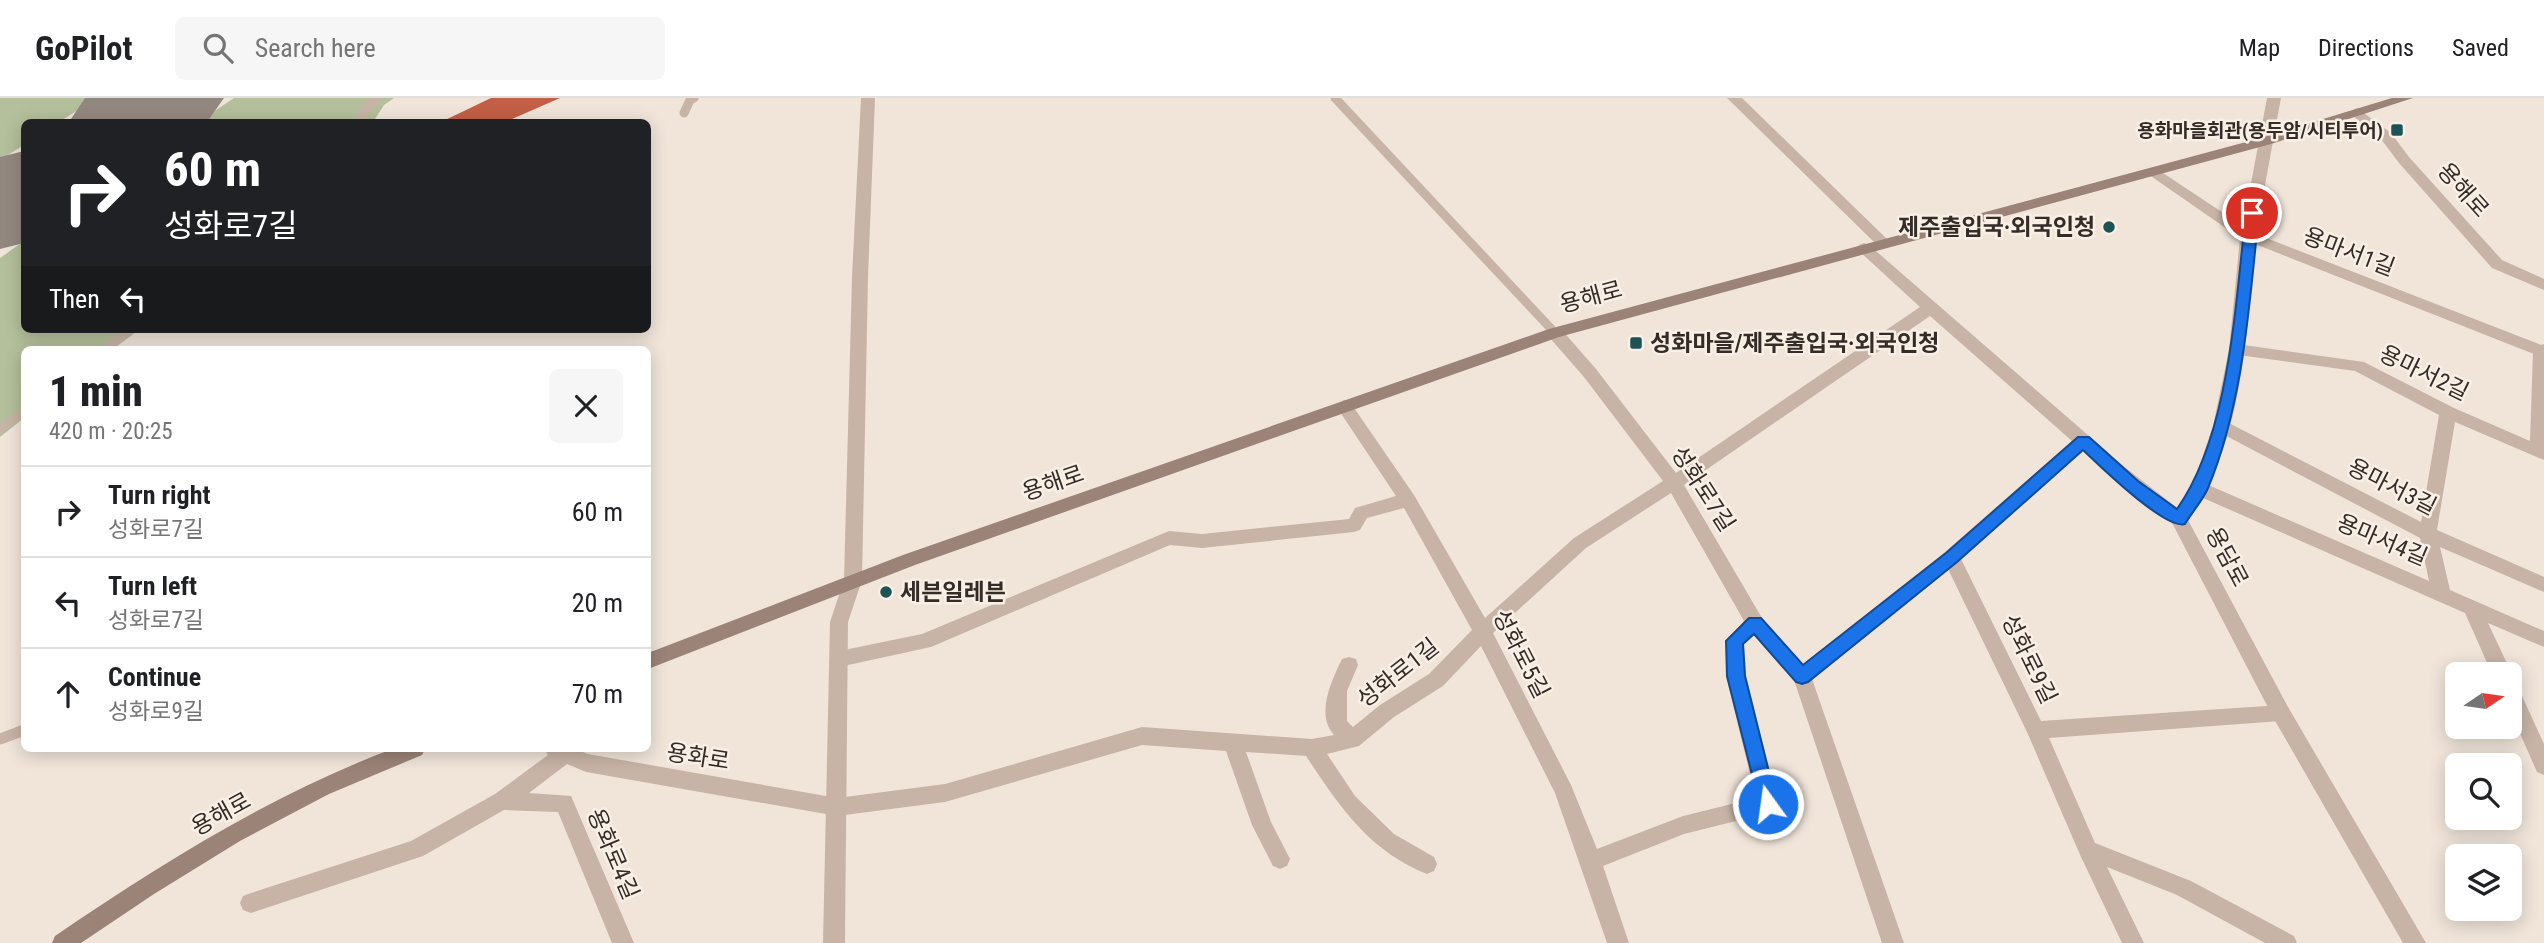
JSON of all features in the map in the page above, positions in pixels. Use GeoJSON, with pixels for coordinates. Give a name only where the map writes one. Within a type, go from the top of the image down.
{"type":"FeatureCollection","features":[{"type":"Feature","properties":{"kind":"main road","name":"용해로"},"geometry":{"type":"LineString","coordinates":[[651,660],[853,580],[1555,333],[2266,141],[2406,98]]}},
{"type":"Feature","properties":{"kind":"main road","name":"용해로"},"geometry":{"type":"LineString","coordinates":[[63,943],[154,880],[261,819],[377,763],[407,752]]}},
{"type":"Feature","properties":{"kind":"street"},"geometry":{"type":"LineString","coordinates":[[834,943],[839,622],[853,580],[860,277],[868,98]]}},
{"type":"Feature","properties":{"kind":"street"},"geometry":{"type":"LineString","coordinates":[[1734,98],[1883,243]]}},
{"type":"Feature","properties":{"kind":"street"},"geometry":{"type":"LineString","coordinates":[[2179,519],[2200,489],[2221,426],[2237,350],[2248,236],[2274,98]]}},
{"type":"Feature","properties":{"kind":"street","name":"용해로"},"geometry":{"type":"LineString","coordinates":[[2357,112],[2386,136],[2404,160],[2497,264],[2544,285]]}},
{"type":"Feature","properties":{"kind":"street","name":"용마서1길"},"geometry":{"type":"LineString","coordinates":[[2152,172],[2248,236],[2543,351]]}},
{"type":"Feature","properties":{"kind":"street","name":"용담로"},"geometry":{"type":"LineString","coordinates":[[1864,248],[1929,309],[2132,486],[2179,519],[2281,713],[2415,943]]}},
{"type":"Feature","properties":{"kind":"street","name":"성화로1길"},"geometry":{"type":"LineString","coordinates":[[837,807],[945,793],[1142,736],[1312,748],[1352,740],[1387,711],[1436,680],[1483,631],[1580,543],[1674,483],[1929,309]]}},
{"type":"Feature","properties":{"kind":"street","name":"성화로7길"},"geometry":{"type":"LineString","coordinates":[[1555,333],[1674,483],[1755,623],[1802,676],[1893,943]]}},
{"type":"Feature","properties":{"kind":"street","name":"용마서2길"},"geometry":{"type":"LineString","coordinates":[[2237,350],[2358,366],[2448,412],[2541,452]]}},
{"type":"Feature","properties":{"kind":"street"},"geometry":{"type":"LineString","coordinates":[[2541,452],[2543,351]]}},
{"type":"Feature","properties":{"kind":"street","name":"성화로5길"},"geometry":{"type":"LineString","coordinates":[[1343,406],[1408,500],[1483,631],[1564,791],[1618,943]]}},
{"type":"Feature","properties":{"kind":"street"},"geometry":{"type":"LineString","coordinates":[[2441,592],[2428,534],[2448,412]]}},
{"type":"Feature","properties":{"kind":"street","name":"용마서3길"},"geometry":{"type":"LineString","coordinates":[[2221,426],[2428,534],[2544,585]]}},
{"type":"Feature","properties":{"kind":"street"},"geometry":{"type":"LineString","coordinates":[[1802,676],[1951,557],[2083,441]]}},
{"type":"Feature","properties":{"kind":"street","name":"용마서4길"},"geometry":{"type":"LineString","coordinates":[[2200,489],[2544,639]]}},
{"type":"Feature","properties":{"kind":"street"},"geometry":{"type":"LineString","coordinates":[[839,659],[923,641],[1168,538],[1202,541],[1354,525],[1361,513],[1408,500]]}},
{"type":"Feature","properties":{"kind":"street","name":"성화로9길"},"geometry":{"type":"LineString","coordinates":[[1951,557],[2036,730],[2088,850],[2133,943]]}},
{"type":"Feature","properties":{"kind":"street"},"geometry":{"type":"LineString","coordinates":[[2471,606],[2497,662]]}},
{"type":"Feature","properties":{"kind":"street"},"geometry":{"type":"LineString","coordinates":[[1591,861],[1683,825],[1768,804],[1736,676],[1735,641],[1755,623]]}},
{"type":"Feature","properties":{"kind":"street"},"geometry":{"type":"LineString","coordinates":[[1349,664],[1336,691],[1337,724],[1352,740]]}},
{"type":"Feature","properties":{"kind":"street"},"geometry":{"type":"LineString","coordinates":[[2036,730],[2281,713]]}},
{"type":"Feature","properties":{"kind":"street"},"geometry":{"type":"LineString","coordinates":[[2522,717],[2544,766]]}},
{"type":"Feature","properties":{"kind":"street"},"geometry":{"type":"LineString","coordinates":[[1233,742],[1262,825],[1280,859]]}},
{"type":"Feature","properties":{"kind":"street"},"geometry":{"type":"LineString","coordinates":[[1312,748],[1348,803],[1387,841],[1427,864]]}},
{"type":"Feature","properties":{"kind":"street"},"geometry":{"type":"LineString","coordinates":[[251,903],[351,868],[416,849],[502,801],[558,752]]}},
{"type":"Feature","properties":{"kind":"street","name":"용화로"},"geometry":{"type":"LineString","coordinates":[[561,752],[586,763],[837,807]]}},
{"type":"Feature","properties":{"kind":"street","name":"용화로4길"},"geometry":{"type":"LineString","coordinates":[[502,801],[564,803],[623,943]]}},
{"type":"Feature","properties":{"kind":"street"},"geometry":{"type":"LineString","coordinates":[[2088,850],[2184,888],[2286,943]]}},
{"type":"Feature","properties":{"kind":"lane"},"geometry":{"type":"LineString","coordinates":[[361,119],[363,112],[377,98]]}},
{"type":"Feature","properties":{"kind":"lane"},"geometry":{"type":"LineString","coordinates":[[684,113],[690,100],[694,98]]}},
{"type":"Feature","properties":{"kind":"lane"},"geometry":{"type":"LineString","coordinates":[[1335,98],[1555,333]]}},
{"type":"Feature","properties":{"kind":"lane"},"geometry":{"type":"LineString","coordinates":[[109,346],[126,333]]}},
{"type":"Feature","properties":{"kind":"lane"},"geometry":{"type":"LineString","coordinates":[[0,429],[21,413]]}},
{"type":"Feature","properties":{"kind":"lane"},"geometry":{"type":"LineString","coordinates":[[0,739],[21,731]]}},
{"type":"Feature","properties":{"kind":"green space"},"geometry":{"type":"Polygon","coordinates":[[[0,98],[97,98],[64,119],[21,119],[21,147],[0,160],[0,98]]]}},
{"type":"Feature","properties":{"kind":"green space"},"geometry":{"type":"Polygon","coordinates":[[[234,98],[394,98],[384,105],[375,119],[202,119],[234,98]]]}},
{"type":"Feature","properties":{"kind":"green space"},"geometry":{"type":"Polygon","coordinates":[[[21,243],[21,333],[135,333],[117,346],[21,346],[21,420],[0,437],[0,258],[21,243]]]}},
{"type":"Feature","properties":{"kind":"building"},"geometry":{"type":"Polygon","coordinates":[[[491,98],[560,98],[512,119],[447,119],[491,98]]]}},
{"type":"Feature","properties":{"kind":"runway"},"geometry":{"type":"LineString","coordinates":[[133,119],[165,98]]}},
{"type":"Feature","properties":{"kind":"runway"},"geometry":{"type":"LineString","coordinates":[[0,208],[21,193]]}},
{"type":"Feature","properties":{"kind":"place","name":"용화마을회관(용두암/시티투어)"},"geometry":{"type":"Point","coordinates":[2397,130]}},
{"type":"Feature","properties":{"kind":"place","name":"제주출입국·외국인청"},"geometry":{"type":"Point","coordinates":[2109,227]}},
{"type":"Feature","properties":{"kind":"place","name":"성화마을/제주출입국·외국인청"},"geometry":{"type":"Point","coordinates":[1636,343]}},
{"type":"Feature","properties":{"kind":"place","name":"세븐일레븐"},"geometry":{"type":"Point","coordinates":[886,592]}},
{"type":"Feature","properties":{"kind":"route"},"geometry":{"type":"LineString","coordinates":[[1768,804],[1736,676],[1735,641],[1755,623],[1802,676],[1951,557],[2083,441],[2132,486],[2179,519],[2200,489],[2221,426],[2237,350],[2252,213]]}}]}
